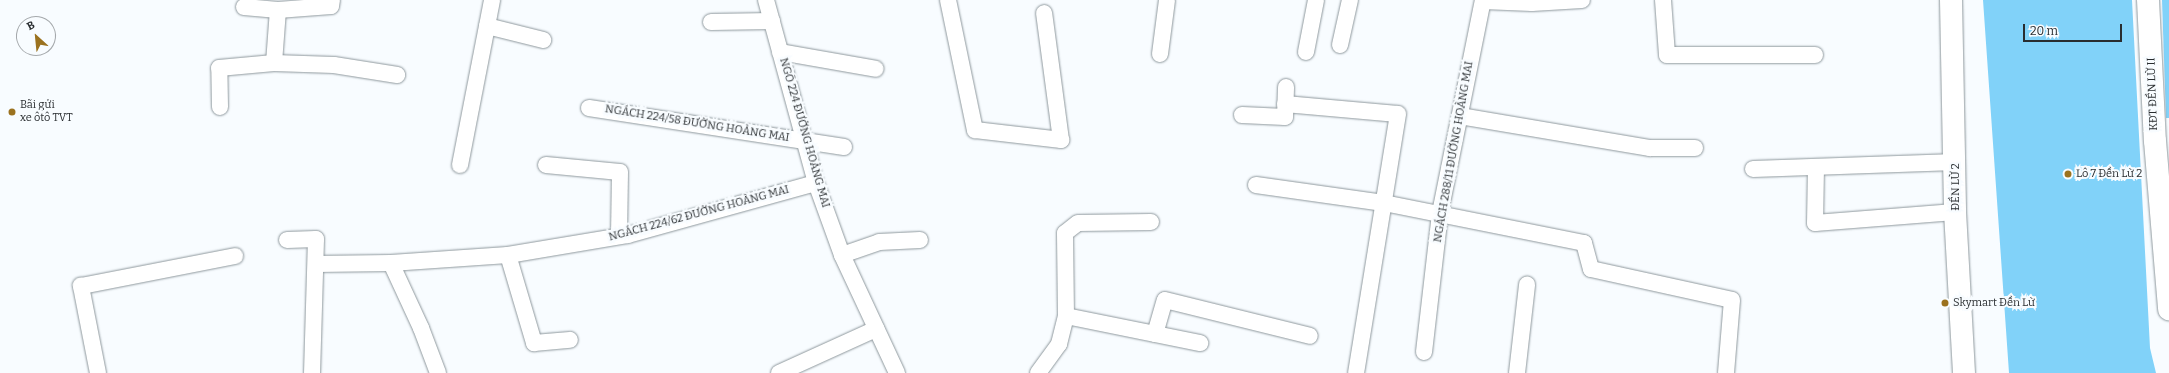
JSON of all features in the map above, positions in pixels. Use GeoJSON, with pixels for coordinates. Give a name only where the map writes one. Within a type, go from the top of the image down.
{"type":"FeatureCollection","features":[{"type":"Feature","properties":{"kind":"street","name":"ĐỀN LỪ 2"},"geometry":{"type":"LineString","coordinates":[[1951,0],[1956,212],[1964,373]]}},
{"type":"Feature","properties":{"kind":"street","name":"KĐT ĐỀN LỪ II"},"geometry":{"type":"LineString","coordinates":[[2148,0],[2162,140],[2169,309]]}},
{"type":"Feature","properties":{"kind":"lane"},"geometry":{"type":"LineString","coordinates":[[244,7],[278,10],[331,6],[332,0]]}},
{"type":"Feature","properties":{"kind":"lane"},"geometry":{"type":"LineString","coordinates":[[460,165],[492,0]]}},
{"type":"Feature","properties":{"kind":"lane","name":"NGÕ 224 ĐƯỜNG HOÀNG MAI"},"geometry":{"type":"LineString","coordinates":[[766,0],[816,183],[842,255],[898,373]]}},
{"type":"Feature","properties":{"kind":"lane"},"geometry":{"type":"LineString","coordinates":[[948,0],[975,130],[1061,140],[1044,13]]}},
{"type":"Feature","properties":{"kind":"lane"},"geometry":{"type":"LineString","coordinates":[[1160,54],[1167,0]]}},
{"type":"Feature","properties":{"kind":"lane"},"geometry":{"type":"LineString","coordinates":[[1306,52],[1316,0]]}},
{"type":"Feature","properties":{"kind":"lane"},"geometry":{"type":"LineString","coordinates":[[1340,45],[1350,0]]}},
{"type":"Feature","properties":{"kind":"lane"},"geometry":{"type":"LineString","coordinates":[[1483,0],[1532,3],[1582,0]]}},
{"type":"Feature","properties":{"kind":"lane","name":"NGÁCH 288/11 ĐƯỜNG HOÀNG MAI"},"geometry":{"type":"LineString","coordinates":[[1424,352],[1440,213],[1483,0]]}},
{"type":"Feature","properties":{"kind":"lane"},"geometry":{"type":"LineString","coordinates":[[1662,0],[1667,55],[1815,55]]}},
{"type":"Feature","properties":{"kind":"lane"},"geometry":{"type":"LineString","coordinates":[[274,63],[278,10]]}},
{"type":"Feature","properties":{"kind":"lane"},"geometry":{"type":"LineString","coordinates":[[711,22],[772,21]]}},
{"type":"Feature","properties":{"kind":"lane"},"geometry":{"type":"LineString","coordinates":[[487,26],[543,40]]}},
{"type":"Feature","properties":{"kind":"lane"},"geometry":{"type":"LineString","coordinates":[[780,52],[876,69]]}},
{"type":"Feature","properties":{"kind":"lane"},"geometry":{"type":"LineString","coordinates":[[220,107],[220,68],[274,63],[334,65],[397,75]]}},
{"type":"Feature","properties":{"kind":"lane"},"geometry":{"type":"LineString","coordinates":[[1242,115],[1285,117],[1286,87]]}},
{"type":"Feature","properties":{"kind":"lane"},"geometry":{"type":"LineString","coordinates":[[1285,104],[1398,114],[1356,373]]}},
{"type":"Feature","properties":{"kind":"lane","name":"NGÁCH 224/58 ĐƯỜNG HOÀNG MAI"},"geometry":{"type":"LineString","coordinates":[[589,108],[844,147]]}},
{"type":"Feature","properties":{"kind":"lane"},"geometry":{"type":"LineString","coordinates":[[1460,116],[1650,148],[1695,148]]}},
{"type":"Feature","properties":{"kind":"lane"},"geometry":{"type":"LineString","coordinates":[[1753,169],[1956,162]]}},
{"type":"Feature","properties":{"kind":"lane"},"geometry":{"type":"LineString","coordinates":[[546,165],[620,172],[619,236]]}},
{"type":"Feature","properties":{"kind":"lane"},"geometry":{"type":"LineString","coordinates":[[1816,166],[1815,223],[1956,212]]}},
{"type":"Feature","properties":{"kind":"lane","name":"NGÁCH 224/62 ĐƯỜNG HOÀNG MAI"},"geometry":{"type":"LineString","coordinates":[[316,264],[391,264],[508,255],[619,236],[816,183]]}},
{"type":"Feature","properties":{"kind":"lane"},"geometry":{"type":"LineString","coordinates":[[1256,185],[1384,203],[1584,243],[1591,269],[1732,300],[1726,373]]}},
{"type":"Feature","properties":{"kind":"lane"},"geometry":{"type":"LineString","coordinates":[[1038,373],[1059,344],[1066,316],[1065,233],[1078,223],[1151,222]]}},
{"type":"Feature","properties":{"kind":"lane"},"geometry":{"type":"LineString","coordinates":[[286,240],[316,239],[312,373]]}},
{"type":"Feature","properties":{"kind":"lane"},"geometry":{"type":"LineString","coordinates":[[842,255],[879,242],[920,240]]}},
{"type":"Feature","properties":{"kind":"lane"},"geometry":{"type":"LineString","coordinates":[[508,255],[534,342],[570,340]]}},
{"type":"Feature","properties":{"kind":"lane"},"geometry":{"type":"LineString","coordinates":[[98,373],[81,286],[235,256]]}},
{"type":"Feature","properties":{"kind":"lane"},"geometry":{"type":"LineString","coordinates":[[391,264],[421,328],[438,373]]}},
{"type":"Feature","properties":{"kind":"lane"},"geometry":{"type":"LineString","coordinates":[[1517,373],[1526,285]]}},
{"type":"Feature","properties":{"kind":"lane"},"geometry":{"type":"LineString","coordinates":[[1155,334],[1165,300],[1310,336]]}},
{"type":"Feature","properties":{"kind":"lane"},"geometry":{"type":"LineString","coordinates":[[1066,316],[1200,343]]}},
{"type":"Feature","properties":{"kind":"lane"},"geometry":{"type":"LineString","coordinates":[[780,373],[876,329]]}},
{"type":"Feature","properties":{"kind":"building","name":"Lô 7 Đền Lừ 2"},"geometry":{"type":"Polygon","coordinates":[[[1983,0],[2132,0],[2150,348],[2156,373],[2009,373],[1983,0]]]}},
{"type":"Feature","properties":{"kind":"building"},"geometry":{"type":"Polygon","coordinates":[[[2162,0],[2169,0],[2169,118],[2166,118],[2162,0]]]}},
{"type":"Feature","properties":{"kind":"place","name":"Bãi gửi xe ôtô TVT"},"geometry":{"type":"Point","coordinates":[12,112]}},
{"type":"Feature","properties":{"kind":"place","name":"Lô 7 Đền Lừ 2"},"geometry":{"type":"Point","coordinates":[2068,174]}},
{"type":"Feature","properties":{"kind":"place","name":"Skymart Đền Lừ"},"geometry":{"type":"Point","coordinates":[1945,303]}}]}
